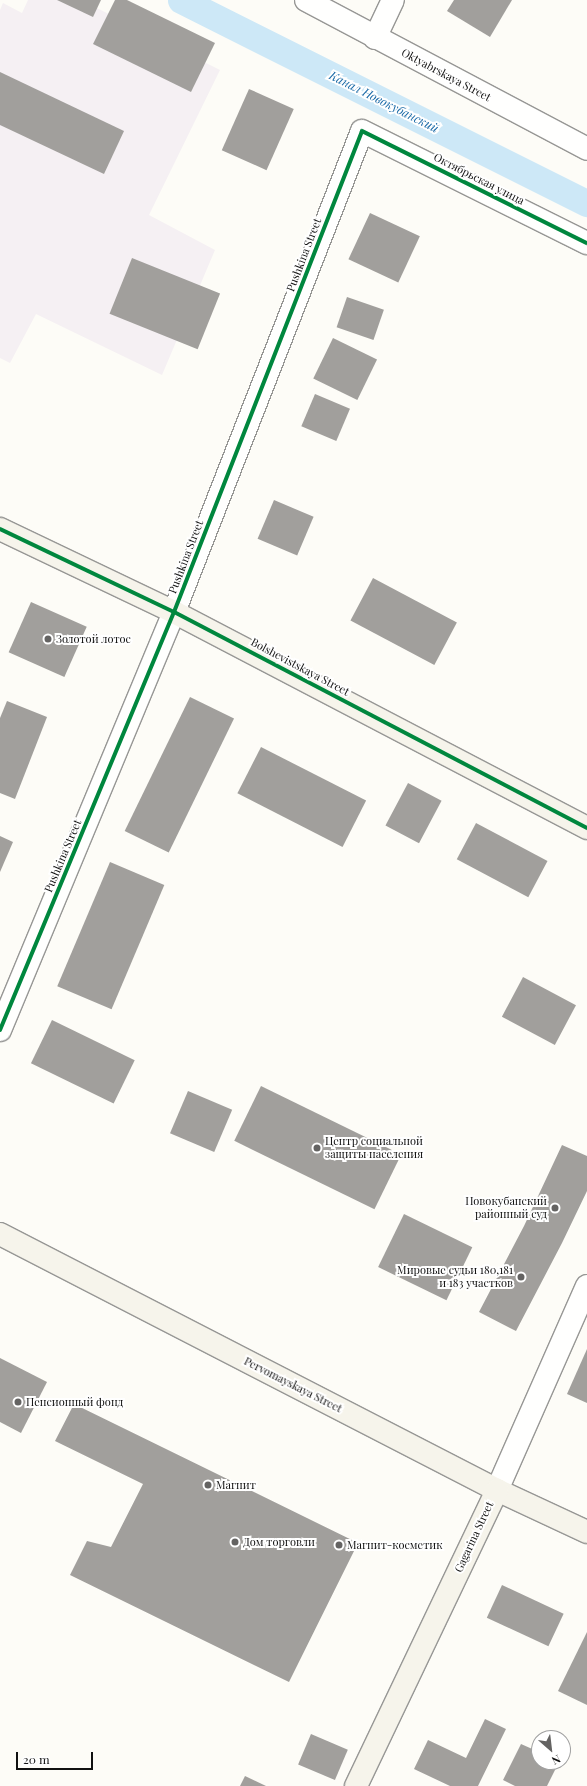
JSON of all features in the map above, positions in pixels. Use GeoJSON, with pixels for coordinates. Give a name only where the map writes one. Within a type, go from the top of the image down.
{"type":"FeatureCollection","features":[{"type":"Feature","properties":{"kind":"street","name":"Oktyabrskaya Street"},"geometry":{"type":"LineString","coordinates":[[306,0],[375,38],[587,149]]}},
{"type":"Feature","properties":{"kind":"street"},"geometry":{"type":"LineString","coordinates":[[375,38],[393,0]]}},
{"type":"Feature","properties":{"kind":"street","name":"Октябрьская улица"},"geometry":{"type":"LineString","coordinates":[[362,131],[587,244]]}},
{"type":"Feature","properties":{"kind":"street","name":"Pushkina Street"},"geometry":{"type":"LineString","coordinates":[[0,1030],[174,612],[362,131]]}},
{"type":"Feature","properties":{"kind":"street","name":"Bolshevistskaya Street"},"geometry":{"type":"LineString","coordinates":[[0,529],[174,612],[587,828]]}},
{"type":"Feature","properties":{"kind":"street","name":"Pervomayskaya Street"},"geometry":{"type":"LineString","coordinates":[[0,1234],[497,1490],[587,1532]]}},
{"type":"Feature","properties":{"kind":"street","name":"Gagarina Street"},"geometry":{"type":"LineString","coordinates":[[356,1786],[497,1490],[587,1286]]}},
{"type":"Feature","properties":{"kind":"shaded area"},"geometry":{"type":"Polygon","coordinates":[[[28,0],[81,0],[220,70],[149,215],[215,250],[162,375],[36,314],[10,363],[0,358],[0,10],[3,3],[22,13],[28,0]]]}},
{"type":"Feature","properties":{"kind":"building"},"geometry":{"type":"Polygon","coordinates":[[[57,0],[101,0],[93,17],[57,0]]]}},
{"type":"Feature","properties":{"kind":"building"},"geometry":{"type":"Polygon","coordinates":[[[115,0],[127,0],[215,43],[191,92],[93,44],[115,0]]]}},
{"type":"Feature","properties":{"kind":"building"},"geometry":{"type":"Polygon","coordinates":[[[454,0],[512,0],[490,37],[447,11],[454,0]]]}},
{"type":"Feature","properties":{"kind":"building"},"geometry":{"type":"Polygon","coordinates":[[[0,72],[124,131],[104,174],[0,125],[0,72]]]}},
{"type":"Feature","properties":{"kind":"building"},"geometry":{"type":"Polygon","coordinates":[[[249,89],[294,109],[267,170],[222,150],[249,89]]]}},
{"type":"Feature","properties":{"kind":"building"},"geometry":{"type":"Polygon","coordinates":[[[370,213],[420,236],[398,282],[348,259],[370,213]]]}},
{"type":"Feature","properties":{"kind":"building"},"geometry":{"type":"Polygon","coordinates":[[[132,258],[220,294],[198,349],[110,314],[132,258]]]}},
{"type":"Feature","properties":{"kind":"building"},"geometry":{"type":"Polygon","coordinates":[[[347,297],[384,310],[373,340],[337,327],[347,297]]]}},
{"type":"Feature","properties":{"kind":"building"},"geometry":{"type":"Polygon","coordinates":[[[333,338],[377,359],[357,400],[313,378],[333,338]]]}},
{"type":"Feature","properties":{"kind":"building"},"geometry":{"type":"Polygon","coordinates":[[[315,394],[350,409],[336,441],[301,426],[315,394]]]}},
{"type":"Feature","properties":{"kind":"building"},"geometry":{"type":"Polygon","coordinates":[[[274,500],[314,517],[297,555],[258,539],[274,500]]]}},
{"type":"Feature","properties":{"kind":"building"},"geometry":{"type":"Polygon","coordinates":[[[373,578],[457,623],[434,665],[350,620],[373,578]]]}},
{"type":"Feature","properties":{"kind":"building","name":"Золотой лотос"},"geometry":{"type":"Polygon","coordinates":[[[31,602],[87,627],[64,677],[9,652],[31,602]]]}},
{"type":"Feature","properties":{"kind":"building"},"geometry":{"type":"Polygon","coordinates":[[[190,697],[234,718],[169,852],[125,831],[190,697]]]}},
{"type":"Feature","properties":{"kind":"building"},"geometry":{"type":"Polygon","coordinates":[[[7,701],[47,717],[15,799],[0,793],[0,718],[7,701]]]}},
{"type":"Feature","properties":{"kind":"building"},"geometry":{"type":"Polygon","coordinates":[[[261,747],[366,801],[343,847],[237,793],[261,747]]]}},
{"type":"Feature","properties":{"kind":"building"},"geometry":{"type":"Polygon","coordinates":[[[408,783],[442,801],[419,843],[385,825],[408,783]]]}},
{"type":"Feature","properties":{"kind":"building"},"geometry":{"type":"Polygon","coordinates":[[[476,823],[548,861],[528,897],[457,859],[476,823]]]}},
{"type":"Feature","properties":{"kind":"building"},"geometry":{"type":"Polygon","coordinates":[[[0,836],[13,842],[0,872],[0,836]]]}},
{"type":"Feature","properties":{"kind":"building"},"geometry":{"type":"Polygon","coordinates":[[[110,862],[164,885],[112,1009],[57,986],[110,862]]]}},
{"type":"Feature","properties":{"kind":"building"},"geometry":{"type":"Polygon","coordinates":[[[523,977],[576,1005],[555,1045],[502,1017],[523,977]]]}},
{"type":"Feature","properties":{"kind":"building"},"geometry":{"type":"Polygon","coordinates":[[[52,1020],[135,1060],[114,1103],[31,1063],[52,1020]]]}},
{"type":"Feature","properties":{"kind":"building","name":"Центр социальной защиты населения"},"geometry":{"type":"Polygon","coordinates":[[[261,1086],[401,1154],[374,1209],[234,1141],[261,1086]]]}},
{"type":"Feature","properties":{"kind":"building"},"geometry":{"type":"Polygon","coordinates":[[[188,1091],[232,1110],[214,1152],[170,1133],[188,1091]]]}},
{"type":"Feature","properties":{"kind":"building"},"geometry":{"type":"Polygon","coordinates":[[[562,1145],[587,1156],[587,1191],[562,1243],[516,1331],[479,1312],[524,1226],[562,1145]]]}},
{"type":"Feature","properties":{"kind":"building"},"geometry":{"type":"Polygon","coordinates":[[[404,1214],[472,1247],[446,1300],[378,1267],[404,1214]]]}},
{"type":"Feature","properties":{"kind":"building"},"geometry":{"type":"Polygon","coordinates":[[[587,1349],[587,1403],[567,1394],[587,1349]]]}},
{"type":"Feature","properties":{"kind":"building","name":"Пенсионный фонд"},"geometry":{"type":"Polygon","coordinates":[[[0,1358],[47,1382],[21,1433],[0,1422],[0,1358]]]}},
{"type":"Feature","properties":{"kind":"building","name":"Дом торговли"},"geometry":{"type":"Polygon","coordinates":[[[74,1404],[358,1543],[289,1682],[70,1575],[87,1541],[111,1547],[143,1484],[55,1441],[74,1404]]]}},
{"type":"Feature","properties":{"kind":"building"},"geometry":{"type":"Polygon","coordinates":[[[502,1585],[564,1614],[548,1646],[487,1618],[502,1585]]]}},
{"type":"Feature","properties":{"kind":"building"},"geometry":{"type":"Polygon","coordinates":[[[587,1632],[587,1705],[558,1691],[587,1632]]]}},
{"type":"Feature","properties":{"kind":"building"},"geometry":{"type":"Polygon","coordinates":[[[485,1719],[506,1729],[478,1786],[450,1786],[414,1769],[428,1740],[466,1758],[485,1719]]]}},
{"type":"Feature","properties":{"kind":"building"},"geometry":{"type":"Polygon","coordinates":[[[311,1734],[348,1750],[335,1780],[298,1764],[311,1734]]]}},
{"type":"Feature","properties":{"kind":"building"},"geometry":{"type":"Polygon","coordinates":[[[521,1744],[531,1748],[531,1770],[555,1770],[547,1786],[515,1786],[503,1780],[521,1744]]]}},
{"type":"Feature","properties":{"kind":"building"},"geometry":{"type":"Polygon","coordinates":[[[245,1776],[266,1786],[240,1786],[245,1776]]]}},
{"type":"Feature","properties":{"kind":"waterway","name":"Канал Новокубанский"},"geometry":{"type":"LineString","coordinates":[[181,0],[587,203]]}},
{"type":"Feature","properties":{"kind":"cycle path"},"geometry":{"type":"LineString","coordinates":[[0,1030],[174,612],[362,131],[587,243]]}},
{"type":"Feature","properties":{"kind":"cycle path"},"geometry":{"type":"LineString","coordinates":[[0,529],[174,612],[587,828]]}},
{"type":"Feature","properties":{"kind":"place","name":"Золотой лотос"},"geometry":{"type":"Point","coordinates":[48,639]}},
{"type":"Feature","properties":{"kind":"place","name":"Центр социальной защиты населения"},"geometry":{"type":"Point","coordinates":[317,1148]}},
{"type":"Feature","properties":{"kind":"place","name":"Новокубанский районный суд"},"geometry":{"type":"Point","coordinates":[555,1208]}},
{"type":"Feature","properties":{"kind":"place","name":"Мировые судьи 180,181 и 183 участков"},"geometry":{"type":"Point","coordinates":[521,1277]}},
{"type":"Feature","properties":{"kind":"place","name":"Пенсионный фонд"},"geometry":{"type":"Point","coordinates":[18,1402]}},
{"type":"Feature","properties":{"kind":"place","name":"Магнит"},"geometry":{"type":"Point","coordinates":[208,1485]}},
{"type":"Feature","properties":{"kind":"place","name":"Дом торговли"},"geometry":{"type":"Point","coordinates":[235,1542]}},
{"type":"Feature","properties":{"kind":"place","name":"Магнит-косметик"},"geometry":{"type":"Point","coordinates":[339,1545]}}]}
